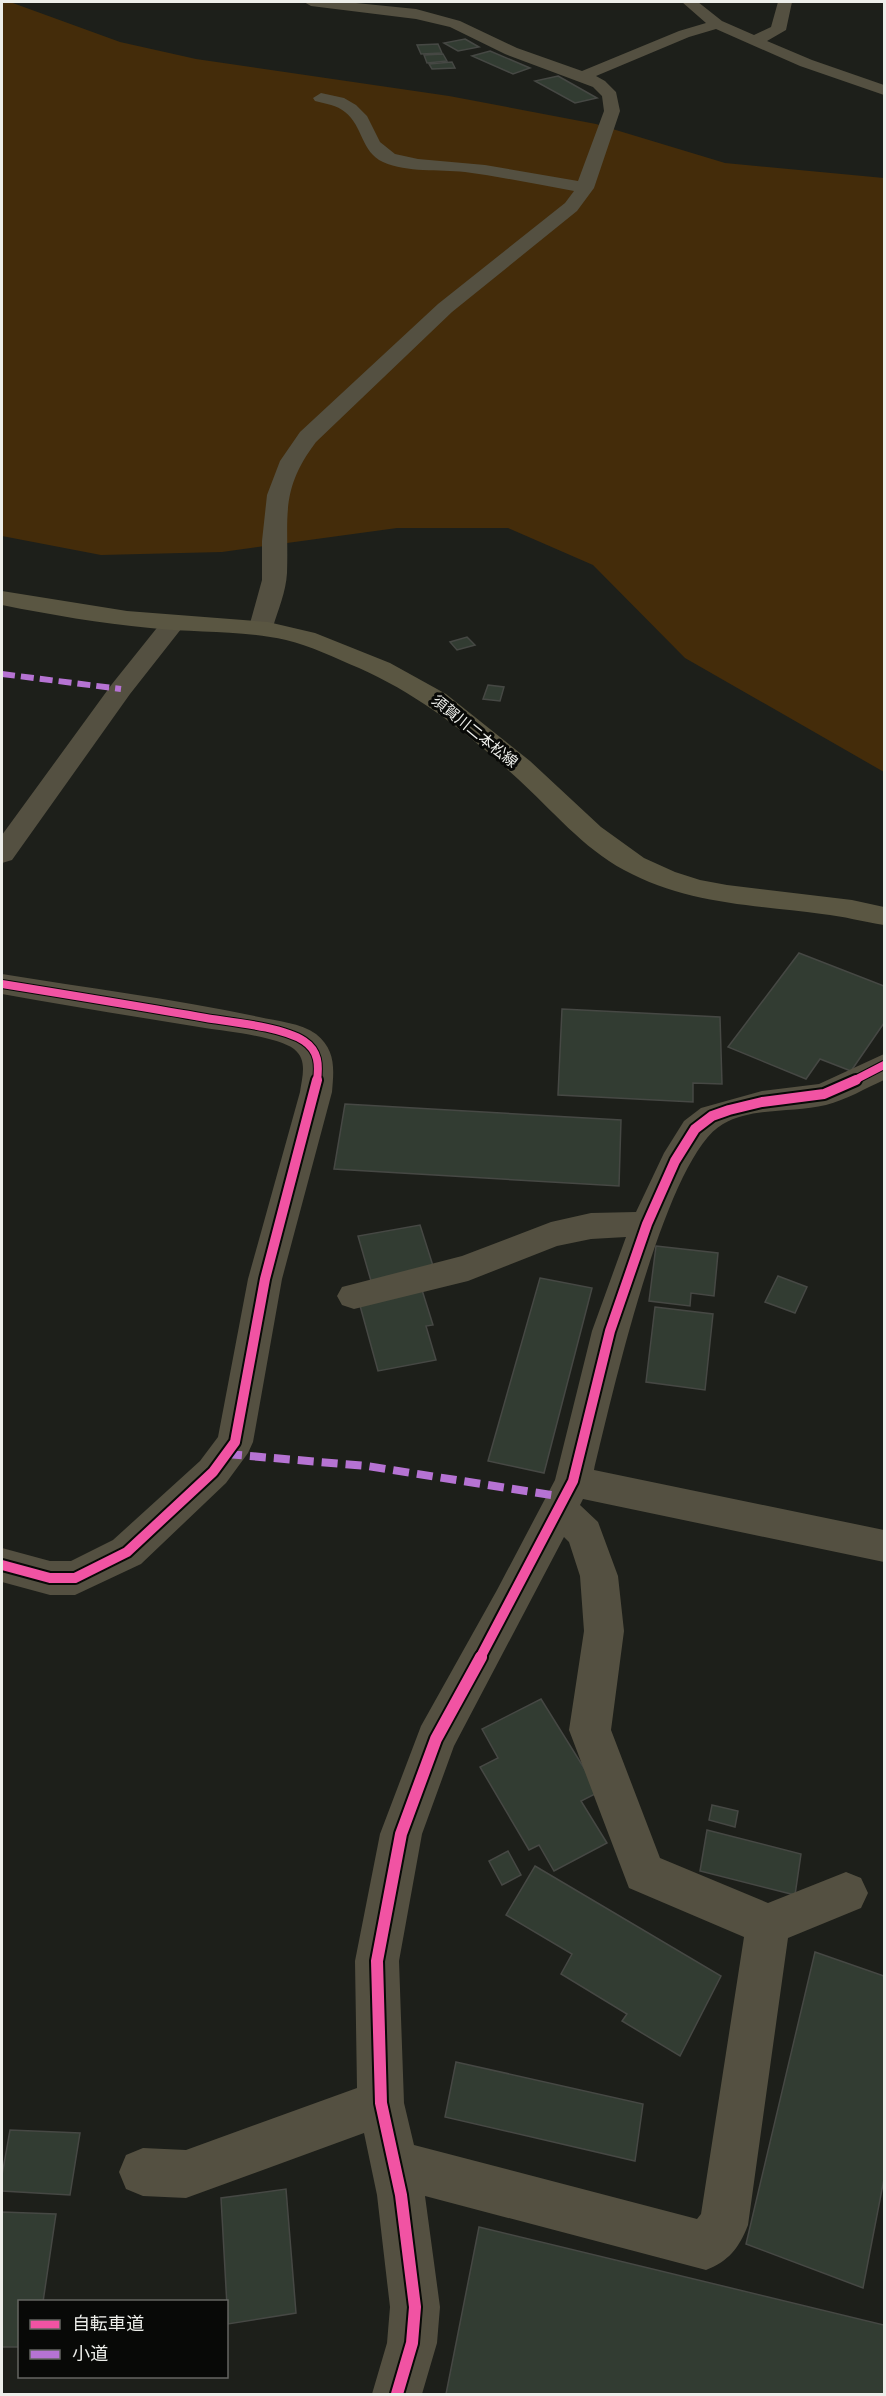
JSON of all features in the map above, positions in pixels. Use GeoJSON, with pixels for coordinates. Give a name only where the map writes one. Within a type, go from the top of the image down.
{"type":"FeatureCollection","features":[{"type":"Feature","properties":{"kind":"main road","name":"須賀川二本松線"},"geometry":{"type":"LineString","coordinates":[[2,598],[47,607],[173,624],[261,627],[286,632],[326,645],[408,682],[435,698],[526,772],[588,832],[635,864],[663,878],[686,887],[716,894],[813,904],[885,916]]}},
{"type":"Feature","properties":{"kind":"street"},"geometry":{"type":"LineString","coordinates":[[261,627],[275,574],[273,537],[276,498],[284,471],[296,452],[308,437],[445,308],[571,207],[585,188],[612,111],[612,102],[606,89],[582,76],[511,51],[455,24],[416,14],[311,2]]}},
{"type":"Feature","properties":{"kind":"street"},"geometry":{"type":"LineString","coordinates":[[688,2],[717,24],[754,41],[806,63],[885,90]]}},
{"type":"Feature","properties":{"kind":"street"},"geometry":{"type":"LineString","coordinates":[[754,41],[777,30],[781,22],[780,9],[785,2]]}},
{"type":"Feature","properties":{"kind":"street"},"geometry":{"type":"LineString","coordinates":[[582,76],[650,50],[684,34],[717,24]]}},
{"type":"Feature","properties":{"kind":"street"},"geometry":{"type":"LineString","coordinates":[[321,98],[333,99],[355,110],[363,122],[366,133],[380,153],[387,158],[472,168],[585,188]]}},
{"type":"Feature","properties":{"kind":"street"},"geometry":{"type":"LineString","coordinates":[[2,854],[121,689],[173,624]]}},
{"type":"Feature","properties":{"kind":"street"},"geometry":{"type":"LineString","coordinates":[[2,984],[215,1019],[286,1034],[304,1041],[316,1053],[319,1067],[316,1092],[265,1279],[235,1442],[213,1472],[127,1552],[75,1578],[50,1578],[2,1565]]}},
{"type":"Feature","properties":{"kind":"street"},"geometry":{"type":"LineString","coordinates":[[397,2394],[412,2343],[415,2307],[403,2206],[381,2103],[376,1961],[401,1833],[436,1739],[511,1602],[565,1496],[609,1331],[647,1224],[675,1161],[695,1129],[712,1116],[762,1102],[824,1094],[885,1065]]}},
{"type":"Feature","properties":{"kind":"street"},"geometry":{"type":"LineString","coordinates":[[354,1296],[468,1268],[551,1235],[591,1226],[647,1224]]}},
{"type":"Feature","properties":{"kind":"street"},"geometry":{"type":"LineString","coordinates":[[565,1496],[885,1546]]}},
{"type":"Feature","properties":{"kind":"street"},"geometry":{"type":"LineString","coordinates":[[565,1496],[573,1521],[585,1534],[599,1576],[604,1631],[590,1730],[644,1874],[768,1925],[846,1893]]}},
{"type":"Feature","properties":{"kind":"street"},"geometry":{"type":"LineString","coordinates":[[395,2164],[706,2246],[724,2225],[768,1925]]}},
{"type":"Feature","properties":{"kind":"street"},"geometry":{"type":"LineString","coordinates":[[143,2172],[186,2174],[381,2103]]}},
{"type":"Feature","properties":{"kind":"shaded area"},"geometry":{"type":"Polygon","coordinates":[[[2,2],[10,2],[120,42],[196,59],[449,96],[596,124],[725,163],[884,178],[884,772],[685,658],[593,565],[508,528],[397,528],[222,552],[101,555],[2,536],[2,2]]]}},
{"type":"Feature","properties":{"kind":"building"},"geometry":{"type":"Polygon","coordinates":[[[465,39],[479,47],[458,51],[444,43],[465,39]]]}},
{"type":"Feature","properties":{"kind":"building"},"geometry":{"type":"Polygon","coordinates":[[[438,44],[442,53],[421,54],[417,45],[438,44]]]}},
{"type":"Feature","properties":{"kind":"building"},"geometry":{"type":"Polygon","coordinates":[[[490,51],[530,68],[513,74],[472,56],[490,51]]]}},
{"type":"Feature","properties":{"kind":"building"},"geometry":{"type":"Polygon","coordinates":[[[443,54],[447,61],[427,63],[424,55],[443,54]]]}},
{"type":"Feature","properties":{"kind":"building"},"geometry":{"type":"Polygon","coordinates":[[[452,62],[455,68],[432,69],[429,64],[452,62]]]}},
{"type":"Feature","properties":{"kind":"building"},"geometry":{"type":"Polygon","coordinates":[[[558,76],[597,98],[575,103],[535,81],[558,76]]]}},
{"type":"Feature","properties":{"kind":"building"},"geometry":{"type":"Polygon","coordinates":[[[467,637],[475,645],[457,650],[450,642],[467,637]]]}},
{"type":"Feature","properties":{"kind":"building"},"geometry":{"type":"Polygon","coordinates":[[[488,685],[504,687],[500,701],[483,699],[488,685]]]}},
{"type":"Feature","properties":{"kind":"building"},"geometry":{"type":"Polygon","coordinates":[[[799,953],[884,986],[884,1023],[851,1071],[820,1059],[806,1079],[728,1047],[799,953]]]}},
{"type":"Feature","properties":{"kind":"building"},"geometry":{"type":"Polygon","coordinates":[[[562,1009],[720,1017],[722,1084],[693,1083],[693,1102],[558,1095],[562,1009]]]}},
{"type":"Feature","properties":{"kind":"building"},"geometry":{"type":"Polygon","coordinates":[[[345,1104],[621,1120],[619,1186],[334,1169],[345,1104]]]}},
{"type":"Feature","properties":{"kind":"building"},"geometry":{"type":"Polygon","coordinates":[[[420,1225],[434,1269],[371,1281],[358,1236],[420,1225]]]}},
{"type":"Feature","properties":{"kind":"building"},"geometry":{"type":"Polygon","coordinates":[[[656,1246],[718,1253],[714,1296],[691,1293],[690,1306],[649,1301],[656,1246]]]}},
{"type":"Feature","properties":{"kind":"building"},"geometry":{"type":"Polygon","coordinates":[[[778,1276],[807,1287],[795,1313],[765,1302],[778,1276]]]}},
{"type":"Feature","properties":{"kind":"building"},"geometry":{"type":"Polygon","coordinates":[[[540,1278],[592,1288],[544,1473],[488,1461],[540,1278]]]}},
{"type":"Feature","properties":{"kind":"building"},"geometry":{"type":"Polygon","coordinates":[[[422,1290],[433,1325],[426,1326],[436,1360],[378,1371],[359,1302],[422,1290]]]}},
{"type":"Feature","properties":{"kind":"building"},"geometry":{"type":"Polygon","coordinates":[[[655,1307],[713,1314],[705,1390],[646,1382],[655,1307]]]}},
{"type":"Feature","properties":{"kind":"building"},"geometry":{"type":"Polygon","coordinates":[[[541,1699],[599,1792],[581,1801],[607,1843],[554,1871],[539,1845],[529,1850],[480,1767],[498,1758],[482,1729],[541,1699]]]}},
{"type":"Feature","properties":{"kind":"building"},"geometry":{"type":"Polygon","coordinates":[[[712,1805],[738,1811],[735,1827],[709,1820],[712,1805]]]}},
{"type":"Feature","properties":{"kind":"building"},"geometry":{"type":"Polygon","coordinates":[[[707,1830],[801,1854],[795,1895],[700,1871],[707,1830]]]}},
{"type":"Feature","properties":{"kind":"building"},"geometry":{"type":"Polygon","coordinates":[[[508,1851],[521,1875],[502,1885],[489,1861],[508,1851]]]}},
{"type":"Feature","properties":{"kind":"building"},"geometry":{"type":"Polygon","coordinates":[[[535,1866],[721,1976],[680,2056],[622,2021],[627,2014],[561,1974],[572,1954],[506,1915],[535,1866]]]}},
{"type":"Feature","properties":{"kind":"building"},"geometry":{"type":"Polygon","coordinates":[[[815,1952],[884,1976],[884,2179],[863,2288],[746,2244],[815,1952]]]}},
{"type":"Feature","properties":{"kind":"building"},"geometry":{"type":"Polygon","coordinates":[[[456,2062],[643,2104],[635,2161],[445,2117],[456,2062]]]}},
{"type":"Feature","properties":{"kind":"building"},"geometry":{"type":"Polygon","coordinates":[[[10,2130],[80,2133],[70,2195],[2,2191],[2,2175],[10,2130]]]}},
{"type":"Feature","properties":{"kind":"building"},"geometry":{"type":"Polygon","coordinates":[[[286,2189],[296,2313],[228,2324],[221,2198],[286,2189]]]}},
{"type":"Feature","properties":{"kind":"building"},"geometry":{"type":"Polygon","coordinates":[[[2,2212],[56,2214],[43,2300],[18,2300],[18,2347],[2,2347],[2,2212]]]}},
{"type":"Feature","properties":{"kind":"building"},"geometry":{"type":"Polygon","coordinates":[[[479,2227],[884,2325],[884,2394],[446,2394],[479,2227]]]}},
{"type":"Feature","properties":{"kind":"marked path"},"geometry":{"type":"LineString","coordinates":[[2,674],[121,689]]}},
{"type":"Feature","properties":{"kind":"marked path"},"geometry":{"type":"LineString","coordinates":[[226,1454],[367,1466],[564,1497]]}},
{"type":"Feature","properties":{"kind":"cycle path"},"geometry":{"type":"LineString","coordinates":[[2,984],[238,1023],[287,1034],[304,1041],[316,1053],[319,1067],[316,1092],[265,1279],[235,1442],[213,1472],[127,1552],[75,1578],[50,1578],[2,1565]]}},
{"type":"Feature","properties":{"kind":"cycle path"},"geometry":{"type":"LineString","coordinates":[[397,2394],[412,2343],[415,2307],[401,2195],[381,2103],[377,1961],[401,1834],[436,1739],[511,1602],[573,1481],[610,1331],[647,1224],[675,1161],[695,1129],[712,1116],[729,1110],[762,1102],[824,1094],[880,1069],[884,1065]]}}]}
